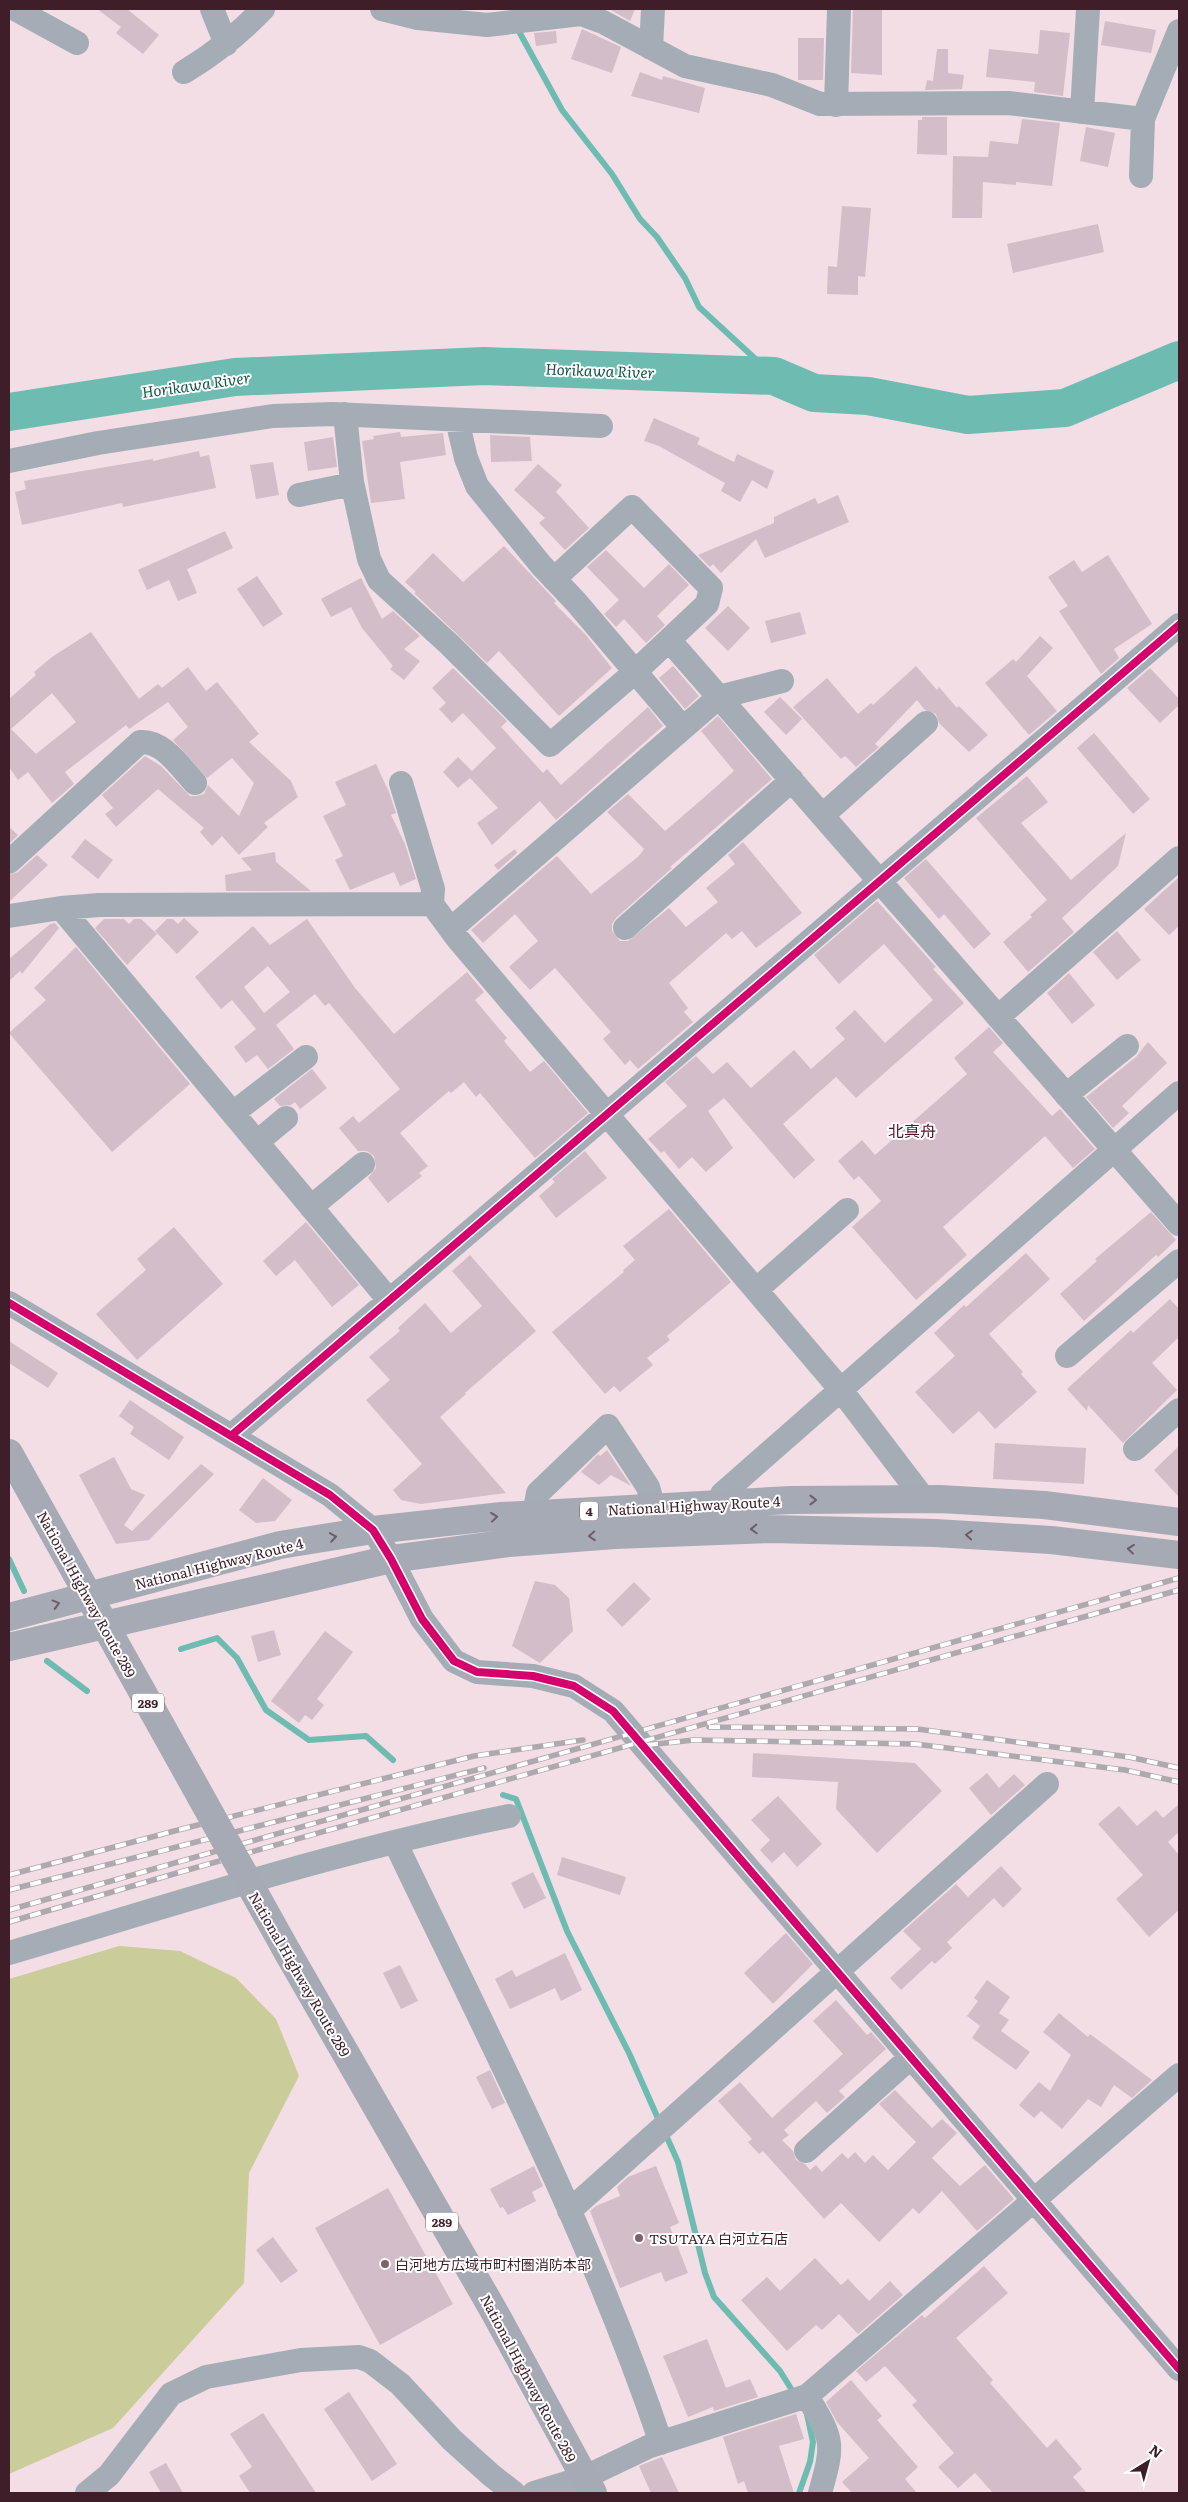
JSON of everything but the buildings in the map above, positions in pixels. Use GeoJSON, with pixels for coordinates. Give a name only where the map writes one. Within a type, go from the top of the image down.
{"type":"FeatureCollection","features":[{"type":"Feature","properties":{"kind":"highway","name":"National Highway Route 289"},"geometry":{"type":"LineString","coordinates":[[9,1453],[288,1953],[495,2312],[588,2486]]}},
{"type":"Feature","properties":{"kind":"highway","name":"National Highway Route 4"},"geometry":{"type":"LineString","coordinates":[[9,1617],[280,1545],[373,1530],[534,1514],[790,1500],[924,1499],[1044,1505],[1179,1522]]}},
{"type":"Feature","properties":{"kind":"highway","name":"National Highway Route 4"},"geometry":{"type":"LineString","coordinates":[[9,1647],[124,1618],[391,1559],[509,1543],[615,1535],[771,1529],[964,1534],[1051,1540],[1179,1555]]}},
{"type":"Feature","properties":{"kind":"street"},"geometry":{"type":"LineString","coordinates":[[15,9],[77,43]]}},
{"type":"Feature","properties":{"kind":"street"},"geometry":{"type":"LineString","coordinates":[[212,9],[226,44]]}},
{"type":"Feature","properties":{"kind":"street"},"geometry":{"type":"LineString","coordinates":[[184,72],[226,44],[263,9]]}},
{"type":"Feature","properties":{"kind":"street"},"geometry":{"type":"LineString","coordinates":[[382,9],[418,18],[487,25],[508,21],[580,14],[603,22],[684,66],[772,85],[810,101],[836,105],[1008,103],[1143,120]]}},
{"type":"Feature","properties":{"kind":"street"},"geometry":{"type":"LineString","coordinates":[[651,48],[653,9]]}},
{"type":"Feature","properties":{"kind":"street"},"geometry":{"type":"LineString","coordinates":[[836,105],[839,9]]}},
{"type":"Feature","properties":{"kind":"street"},"geometry":{"type":"LineString","coordinates":[[1082,112],[1088,9]]}},
{"type":"Feature","properties":{"kind":"street"},"geometry":{"type":"LineString","coordinates":[[1141,176],[1143,120],[1179,31]]}},
{"type":"Feature","properties":{"kind":"street"},"geometry":{"type":"LineString","coordinates":[[345,414],[352,484],[369,559],[379,580],[450,645],[550,745],[635,672],[707,604],[711,588],[632,507],[554,579]]}},
{"type":"Feature","properties":{"kind":"street"},"geometry":{"type":"LineString","coordinates":[[9,461],[98,443],[273,416],[345,414],[602,426]]}},
{"type":"Feature","properties":{"kind":"street"},"geometry":{"type":"LineString","coordinates":[[457,420],[466,458],[477,486],[504,522],[683,728]]}},
{"type":"Feature","properties":{"kind":"street"},"geometry":{"type":"LineString","coordinates":[[299,495],[352,484]]}},
{"type":"Feature","properties":{"kind":"street"},"geometry":{"type":"LineString","coordinates":[[232,1435],[1179,625]]}},
{"type":"Feature","properties":{"kind":"street"},"geometry":{"type":"LineString","coordinates":[[670,640],[1179,1224]]}},
{"type":"Feature","properties":{"kind":"street"},"geometry":{"type":"LineString","coordinates":[[450,929],[719,697],[782,681]]}},
{"type":"Feature","properties":{"kind":"street"},"geometry":{"type":"LineString","coordinates":[[822,815],[926,723]]}},
{"type":"Feature","properties":{"kind":"street"},"geometry":{"type":"LineString","coordinates":[[9,862],[140,742],[150,741],[160,746],[195,783]]}},
{"type":"Feature","properties":{"kind":"street"},"geometry":{"type":"LineString","coordinates":[[625,928],[792,780]]}},
{"type":"Feature","properties":{"kind":"street"},"geometry":{"type":"LineString","coordinates":[[401,782],[433,889],[432,904],[450,929],[841,1390],[924,1499]]}},
{"type":"Feature","properties":{"kind":"street"},"geometry":{"type":"LineString","coordinates":[[998,1017],[1179,858]]}},
{"type":"Feature","properties":{"kind":"street"},"geometry":{"type":"LineString","coordinates":[[9,916],[61,908],[99,905],[432,904]]}},
{"type":"Feature","properties":{"kind":"street"},"geometry":{"type":"LineString","coordinates":[[61,908],[389,1300]]}},
{"type":"Feature","properties":{"kind":"street"},"geometry":{"type":"LineString","coordinates":[[1066,1095],[1127,1046]]}},
{"type":"Feature","properties":{"kind":"street"},"geometry":{"type":"LineString","coordinates":[[233,1113],[306,1057]]}},
{"type":"Feature","properties":{"kind":"street"},"geometry":{"type":"LineString","coordinates":[[720,1504],[722,1494],[1179,1093]]}},
{"type":"Feature","properties":{"kind":"street"},"geometry":{"type":"LineString","coordinates":[[257,1142],[286,1118]]}},
{"type":"Feature","properties":{"kind":"street"},"geometry":{"type":"LineString","coordinates":[[311,1207],[363,1164]]}},
{"type":"Feature","properties":{"kind":"street"},"geometry":{"type":"LineString","coordinates":[[756,1290],[847,1210]]}},
{"type":"Feature","properties":{"kind":"street"},"geometry":{"type":"LineString","coordinates":[[1067,1356],[1179,1261]]}},
{"type":"Feature","properties":{"kind":"street"},"geometry":{"type":"LineString","coordinates":[[9,1302],[330,1495],[373,1530],[391,1559],[422,1619],[454,1661],[477,1672],[533,1676],[574,1686],[612,1711],[1179,2369]]}},
{"type":"Feature","properties":{"kind":"street"},"geometry":{"type":"LineString","coordinates":[[1135,1449],[1179,1410]]}},
{"type":"Feature","properties":{"kind":"street"},"geometry":{"type":"LineString","coordinates":[[534,1514],[538,1493],[608,1426],[648,1487],[654,1508]]}},
{"type":"Feature","properties":{"kind":"street"},"geometry":{"type":"LineString","coordinates":[[569,2211],[1047,1784]]}},
{"type":"Feature","properties":{"kind":"street"},"geometry":{"type":"LineString","coordinates":[[9,1953],[294,1869],[395,1842],[509,1816]]}},
{"type":"Feature","properties":{"kind":"street"},"geometry":{"type":"LineString","coordinates":[[395,1842],[569,2211],[636,2368],[661,2443]]}},
{"type":"Feature","properties":{"kind":"street"},"geometry":{"type":"LineString","coordinates":[[806,2151],[910,2058]]}},
{"type":"Feature","properties":{"kind":"street"},"geometry":{"type":"LineString","coordinates":[[534,2493],[588,2486],[661,2443],[807,2396],[851,2356],[1035,2201],[1179,2075]]}},
{"type":"Feature","properties":{"kind":"street"},"geometry":{"type":"LineString","coordinates":[[88,2493],[109,2475],[171,2394],[206,2377],[301,2360],[359,2357],[370,2361],[400,2384],[452,2440],[514,2493]]}},
{"type":"Feature","properties":{"kind":"street"},"geometry":{"type":"LineString","coordinates":[[807,2396],[826,2427],[831,2444],[830,2456],[820,2493]]}},
{"type":"Feature","properties":{"kind":"green space"},"geometry":{"type":"Polygon","coordinates":[[[119,1946],[180,1951],[236,1978],[276,2019],[299,2076],[249,2173],[244,2283],[113,2428],[9,2474],[9,1979],[119,1946]]]}},
{"type":"Feature","properties":{"kind":"waterway"},"geometry":{"type":"LineString","coordinates":[[516,26],[562,110],[612,174],[640,219],[657,237],[685,278],[699,307],[774,376]]}},
{"type":"Feature","properties":{"kind":"waterway","name":"Horikawa River"},"geometry":{"type":"LineString","coordinates":[[9,412],[235,377],[484,366],[774,376],[814,393],[868,396],[968,415],[1065,408],[1179,360]]}},
{"type":"Feature","properties":{"kind":"waterway"},"geometry":{"type":"LineString","coordinates":[[9,1559],[24,1591]]}},
{"type":"Feature","properties":{"kind":"waterway"},"geometry":{"type":"LineString","coordinates":[[181,1649],[217,1638],[237,1658],[266,1710],[309,1740],[366,1736],[393,1760]]}},
{"type":"Feature","properties":{"kind":"waterway"},"geometry":{"type":"LineString","coordinates":[[47,1661],[87,1691]]}},
{"type":"Feature","properties":{"kind":"waterway"},"geometry":{"type":"LineString","coordinates":[[503,1795],[516,1799],[567,1931],[629,2053],[660,2123]]}},
{"type":"Feature","properties":{"kind":"waterway"},"geometry":{"type":"LineString","coordinates":[[665,2133],[678,2162],[705,2273],[714,2297],[780,2371],[795,2395]]}},
{"type":"Feature","properties":{"kind":"waterway"},"geometry":{"type":"LineString","coordinates":[[799,2493],[810,2462],[813,2442],[807,2414]]}},
{"type":"Feature","properties":{"kind":"railway"},"geometry":{"type":"LineString","coordinates":[[9,1910],[1179,1578]]}},
{"type":"Feature","properties":{"kind":"railway"},"geometry":{"type":"LineString","coordinates":[[9,1922],[1179,1590]]}},
{"type":"Feature","properties":{"kind":"railway"},"geometry":{"type":"LineString","coordinates":[[709,1727],[917,1729],[1129,1757],[1179,1768]]}},
{"type":"Feature","properties":{"kind":"railway"},"geometry":{"type":"LineString","coordinates":[[9,1875],[178,1830],[474,1756],[583,1740]]}},
{"type":"Feature","properties":{"kind":"railway"},"geometry":{"type":"LineString","coordinates":[[647,1745],[694,1740],[915,1744],[1125,1770],[1179,1782]]}},
{"type":"Feature","properties":{"kind":"railway"},"geometry":{"type":"LineString","coordinates":[[9,1890],[484,1768]]}},
{"type":"Feature","properties":{"kind":"cycle path"},"geometry":{"type":"LineString","coordinates":[[232,1435],[1179,625]]}},
{"type":"Feature","properties":{"kind":"cycle path"},"geometry":{"type":"LineString","coordinates":[[9,1303],[330,1495],[373,1530],[391,1559],[422,1619],[454,1661],[477,1672],[533,1676],[574,1686],[613,1711],[1179,2369]]}},
{"type":"Feature","properties":{"kind":"place","name":"TSUTAYA 白河立石店"},"geometry":{"type":"Point","coordinates":[639,2238]}},
{"type":"Feature","properties":{"kind":"place","name":"白河地方広域市町村圏消防本部"},"geometry":{"type":"Point","coordinates":[385,2264]}},
{"type":"Feature","properties":{"kind":"district","name":"北真舟"},"geometry":{"type":"Point","coordinates":[912,1130]}}]}
